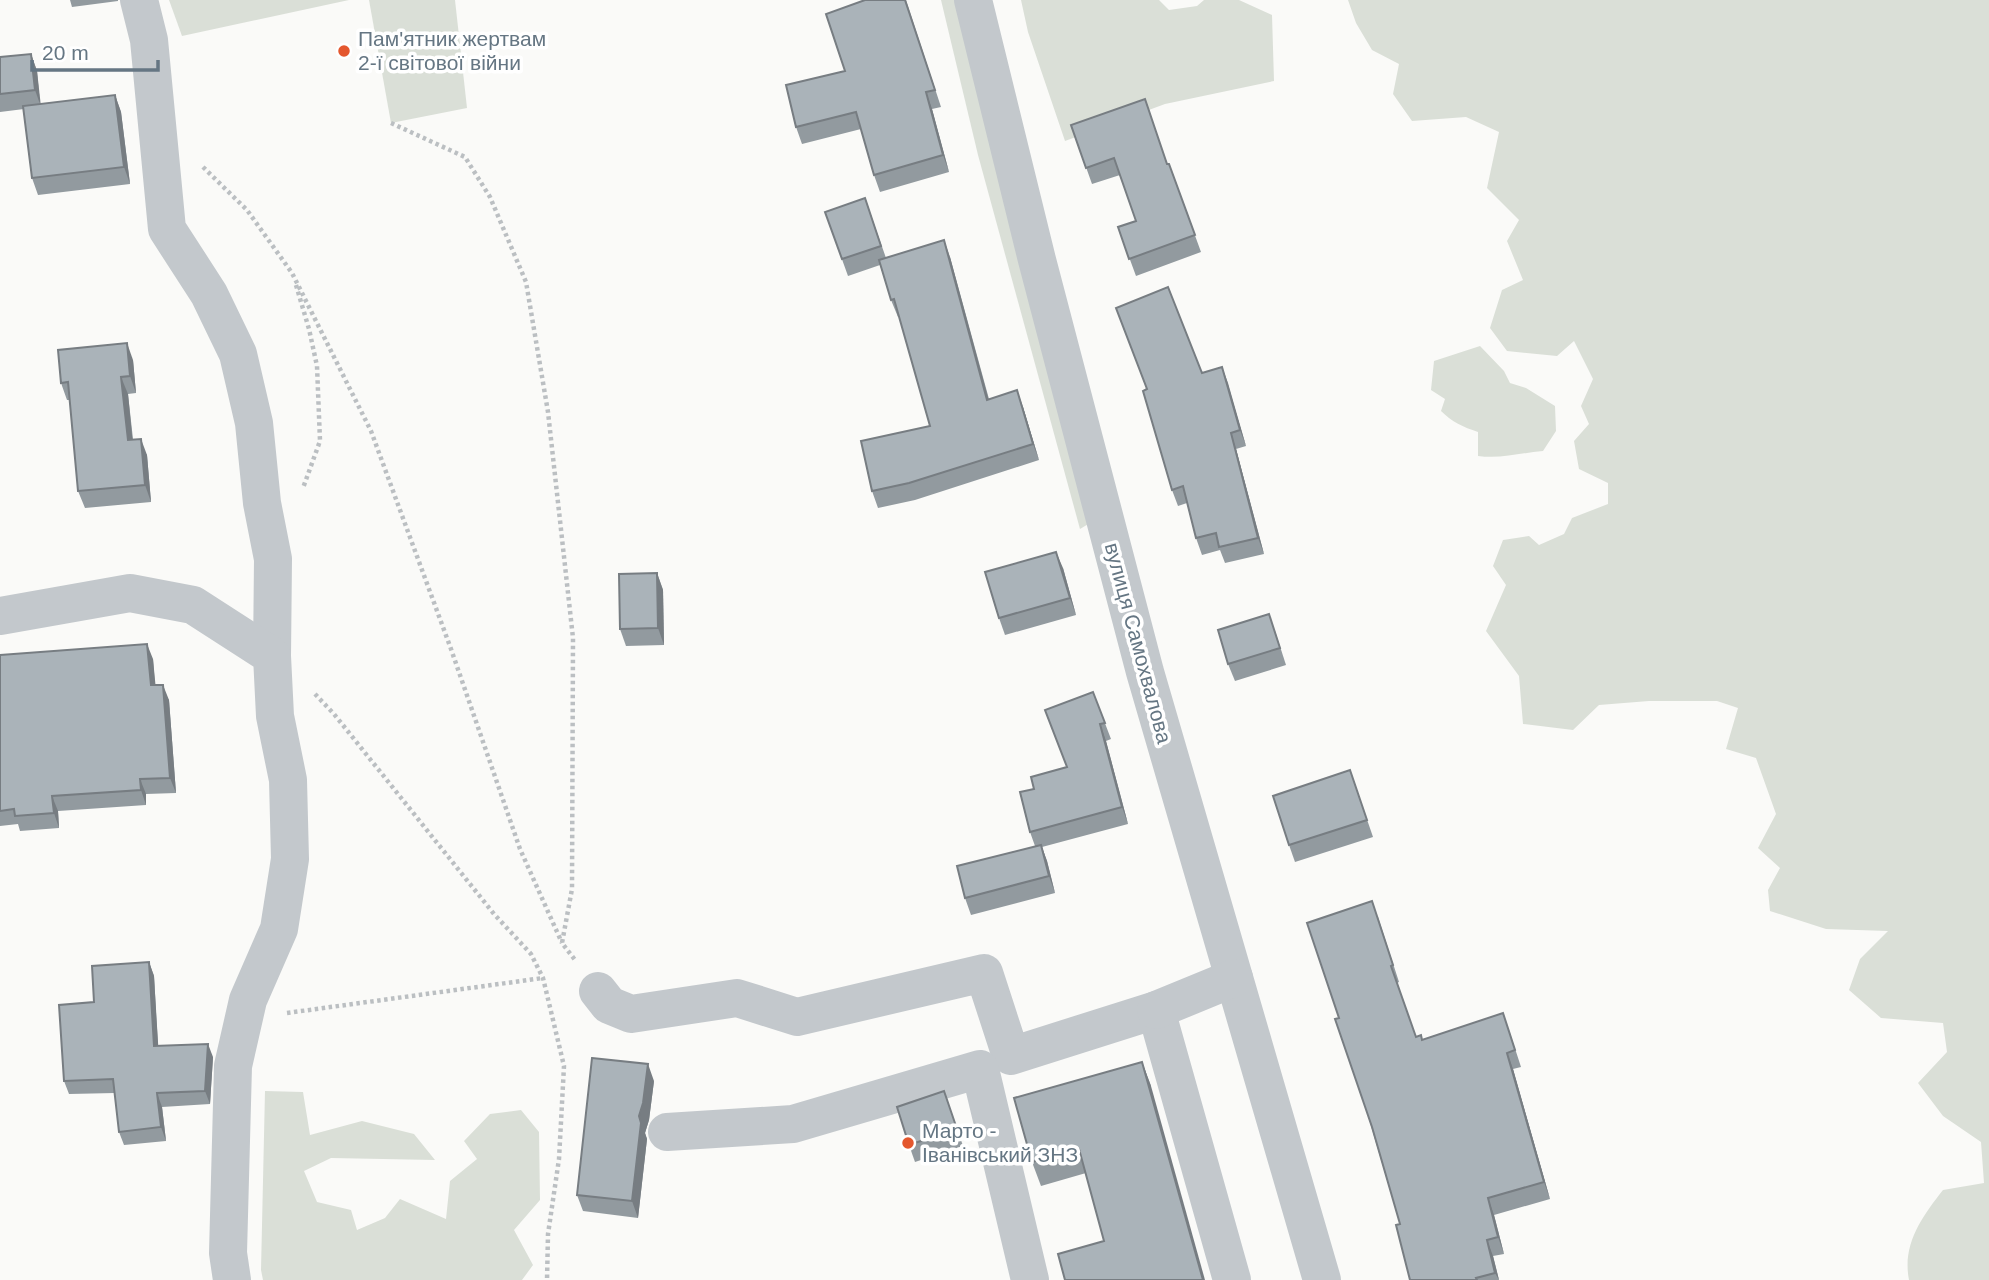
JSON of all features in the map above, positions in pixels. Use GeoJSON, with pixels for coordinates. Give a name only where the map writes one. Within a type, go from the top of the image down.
{"type":"FeatureCollection","features":[{"type":"Feature","properties":{"kind":"street"},"geometry":{"type":"LineString","coordinates":[[139,0],[149,40],[167,229],[209,294],[238,354],[254,424],[262,503],[272,559],[275,716],[288,780],[290,859],[279,929],[248,1000],[233,1066],[228,1253],[232,1280]]}},
{"type":"Feature","properties":{"kind":"street","name":"вулиця Самохвалова"},"geometry":{"type":"LineString","coordinates":[[973,0],[1037,260],[1145,672],[1322,1280]]}},
{"type":"Feature","properties":{"kind":"street"},"geometry":{"type":"LineString","coordinates":[[0,616],[130,593],[193,605],[272,656]]}},
{"type":"Feature","properties":{"kind":"street"},"geometry":{"type":"LineString","coordinates":[[598,991],[610,1005],[631,1014],[737,998],[797,1017],[984,973],[1011,1056],[1156,1010],[1234,978]]}},
{"type":"Feature","properties":{"kind":"street"},"geometry":{"type":"LineString","coordinates":[[1156,1010],[1232,1280]]}},
{"type":"Feature","properties":{"kind":"street"},"geometry":{"type":"LineString","coordinates":[[667,1132],[793,1124],[980,1069],[1030,1280]]}},
{"type":"Feature","properties":{"kind":"path"},"geometry":{"type":"LineString","coordinates":[[157,123],[247,211],[292,273],[371,431],[451,649],[520,849],[562,943],[598,991]]}},
{"type":"Feature","properties":{"kind":"path"},"geometry":{"type":"LineString","coordinates":[[391,123],[466,157],[490,197],[526,282],[548,412],[573,638],[572,888],[562,943]]}},
{"type":"Feature","properties":{"kind":"path"},"geometry":{"type":"LineString","coordinates":[[292,273],[317,366],[320,441],[301,492]]}},
{"type":"Feature","properties":{"kind":"path"},"geometry":{"type":"LineString","coordinates":[[272,656],[291,668],[334,714],[494,914],[531,954],[543,978],[564,1066],[559,1159],[548,1234],[547,1280]]}},
{"type":"Feature","properties":{"kind":"path"},"geometry":{"type":"LineString","coordinates":[[244,1018],[543,978]]}},
{"type":"Feature","properties":{"kind":"shaded area"},"geometry":{"type":"Polygon","coordinates":[[[169,0],[349,0],[182,36],[169,0]]]}},
{"type":"Feature","properties":{"kind":"shaded area"},"geometry":{"type":"Polygon","coordinates":[[[369,0],[455,0],[467,108],[391,123],[369,0]]]}},
{"type":"Feature","properties":{"kind":"shaded area"},"geometry":{"type":"Polygon","coordinates":[[[941,0],[966,0],[1095,520],[1080,529],[978,155],[941,0]]]}},
{"type":"Feature","properties":{"kind":"shaded area"},"geometry":{"type":"Polygon","coordinates":[[[1021,0],[1159,0],[1169,10],[1197,6],[1204,0],[1239,0],[1272,15],[1274,81],[1165,104],[1065,141],[1028,32],[1021,0]]]}},
{"type":"Feature","properties":{"kind":"shaded area"},"geometry":{"type":"Polygon","coordinates":[[[1348,0],[1989,0],[1989,1280],[1909,1280],[1908,1255],[1915,1232],[1943,1190],[1984,1183],[1981,1142],[1943,1116],[1918,1083],[1947,1052],[1943,1023],[1881,1018],[1849,990],[1860,959],[1888,931],[1826,929],[1770,911],[1768,890],[1780,868],[1758,848],[1776,814],[1756,758],[1726,749],[1738,708],[1717,701],[1649,701],[1599,705],[1573,730],[1523,724],[1519,676],[1486,631],[1506,585],[1493,566],[1503,540],[1529,536],[1539,545],[1564,534],[1572,518],[1608,504],[1608,483],[1579,469],[1574,441],[1589,424],[1581,406],[1593,379],[1574,341],[1557,356],[1507,351],[1490,328],[1502,290],[1523,280],[1507,241],[1519,220],[1487,188],[1499,132],[1466,117],[1412,121],[1393,94],[1399,64],[1372,50],[1356,23],[1348,0]]]}},
{"type":"Feature","properties":{"kind":"shaded area"},"geometry":{"type":"Polygon","coordinates":[[[1480,346],[1504,371],[1510,383],[1526,388],[1555,406],[1556,431],[1543,451],[1478,456],[1478,432],[1458,424],[1441,411],[1445,399],[1431,390],[1434,361],[1480,346]]]}},
{"type":"Feature","properties":{"kind":"shaded area"},"geometry":{"type":"Polygon","coordinates":[[[265,1091],[303,1092],[310,1135],[362,1121],[414,1134],[435,1160],[331,1158],[304,1171],[317,1202],[351,1210],[357,1230],[385,1218],[400,1199],[446,1219],[450,1181],[477,1159],[464,1141],[490,1114],[521,1110],[539,1132],[540,1200],[514,1230],[533,1265],[522,1280],[263,1280],[261,1270],[265,1091]]]}},
{"type":"Feature","properties":{"kind":"building"},"geometry":{"type":"Polygon","coordinates":[[[865,0],[905,0],[935,90],[926,92],[943,155],[874,175],[856,112],[796,127],[786,85],[845,71],[826,14],[865,0]]]}},
{"type":"Feature","properties":{"kind":"building"},"geometry":{"type":"Polygon","coordinates":[[[31,54],[35,90],[0,94],[0,57],[31,54]]]}},
{"type":"Feature","properties":{"kind":"building"},"geometry":{"type":"Polygon","coordinates":[[[115,95],[124,167],[32,178],[23,106],[115,95]]]}},
{"type":"Feature","properties":{"kind":"building"},"geometry":{"type":"Polygon","coordinates":[[[1145,99],[1195,235],[1129,259],[1118,227],[1136,221],[1114,158],[1086,168],[1071,125],[1145,99]]]}},
{"type":"Feature","properties":{"kind":"building"},"geometry":{"type":"Polygon","coordinates":[[[865,198],[881,246],[842,259],[825,212],[865,198]]]}},
{"type":"Feature","properties":{"kind":"building"},"geometry":{"type":"Polygon","coordinates":[[[944,240],[987,400],[1017,390],[1033,444],[909,483],[872,491],[861,441],[930,426],[894,299],[891,300],[879,260],[944,240]]]}},
{"type":"Feature","properties":{"kind":"building"},"geometry":{"type":"Polygon","coordinates":[[[1168,287],[1202,373],[1222,367],[1240,430],[1231,433],[1258,538],[1219,547],[1216,533],[1196,538],[1183,486],[1172,490],[1143,391],[1147,389],[1116,308],[1168,287]]]}},
{"type":"Feature","properties":{"kind":"building"},"geometry":{"type":"Polygon","coordinates":[[[127,343],[130,376],[121,377],[128,440],[141,439],[145,485],[78,491],[68,382],[61,383],[58,350],[127,343]]]}},
{"type":"Feature","properties":{"kind":"building"},"geometry":{"type":"Polygon","coordinates":[[[1056,552],[1070,598],[999,618],[985,572],[1056,552]]]}},
{"type":"Feature","properties":{"kind":"building"},"geometry":{"type":"Polygon","coordinates":[[[657,573],[658,628],[620,629],[619,574],[657,573]]]}},
{"type":"Feature","properties":{"kind":"building"},"geometry":{"type":"Polygon","coordinates":[[[1269,614],[1280,648],[1228,664],[1218,630],[1269,614]]]}},
{"type":"Feature","properties":{"kind":"building"},"geometry":{"type":"Polygon","coordinates":[[[147,644],[151,685],[163,685],[170,778],[140,779],[141,790],[52,796],[54,813],[15,816],[14,809],[0,811],[0,655],[147,644]]]}},
{"type":"Feature","properties":{"kind":"building"},"geometry":{"type":"Polygon","coordinates":[[[1093,692],[1105,723],[1100,724],[1122,807],[1030,832],[1020,792],[1034,789],[1031,777],[1067,767],[1045,710],[1093,692]]]}},
{"type":"Feature","properties":{"kind":"building"},"geometry":{"type":"Polygon","coordinates":[[[1350,770],[1367,820],[1289,845],[1273,796],[1350,770]]]}},
{"type":"Feature","properties":{"kind":"building"},"geometry":{"type":"Polygon","coordinates":[[[1041,845],[1049,876],[965,898],[957,866],[1041,845]]]}},
{"type":"Feature","properties":{"kind":"building"},"geometry":{"type":"Polygon","coordinates":[[[1372,901],[1416,1037],[1421,1035],[1422,1040],[1503,1013],[1515,1050],[1507,1053],[1544,1182],[1488,1198],[1498,1237],[1487,1240],[1495,1273],[1476,1278],[1477,1280],[1410,1280],[1396,1225],[1400,1224],[1372,1127],[1335,1019],[1339,1018],[1307,923],[1372,901]]]}},
{"type":"Feature","properties":{"kind":"building"},"geometry":{"type":"Polygon","coordinates":[[[149,962],[154,1046],[208,1044],[205,1091],[157,1093],[161,1127],[119,1132],[113,1079],[64,1081],[59,1005],[94,1002],[92,966],[149,962]]]}},
{"type":"Feature","properties":{"kind":"building"},"geometry":{"type":"Polygon","coordinates":[[[592,1058],[648,1064],[639,1116],[641,1123],[632,1201],[577,1195],[592,1058]]]}},
{"type":"Feature","properties":{"kind":"building"},"geometry":{"type":"Polygon","coordinates":[[[1142,1062],[1203,1280],[1065,1280],[1058,1254],[1104,1241],[1079,1149],[1032,1162],[1014,1098],[1142,1062]]]}},
{"type":"Feature","properties":{"kind":"building"},"geometry":{"type":"Polygon","coordinates":[[[944,1091],[957,1129],[909,1145],[897,1107],[944,1091]]]}},
{"type":"Feature","properties":{"kind":"place","name":"Пам'ятник жертвам 2-ї світової війни"},"geometry":{"type":"Point","coordinates":[344,51]}},
{"type":"Feature","properties":{"kind":"place","name":"Марто - Іванівський ЗНЗ"},"geometry":{"type":"Point","coordinates":[908,1143]}}]}
